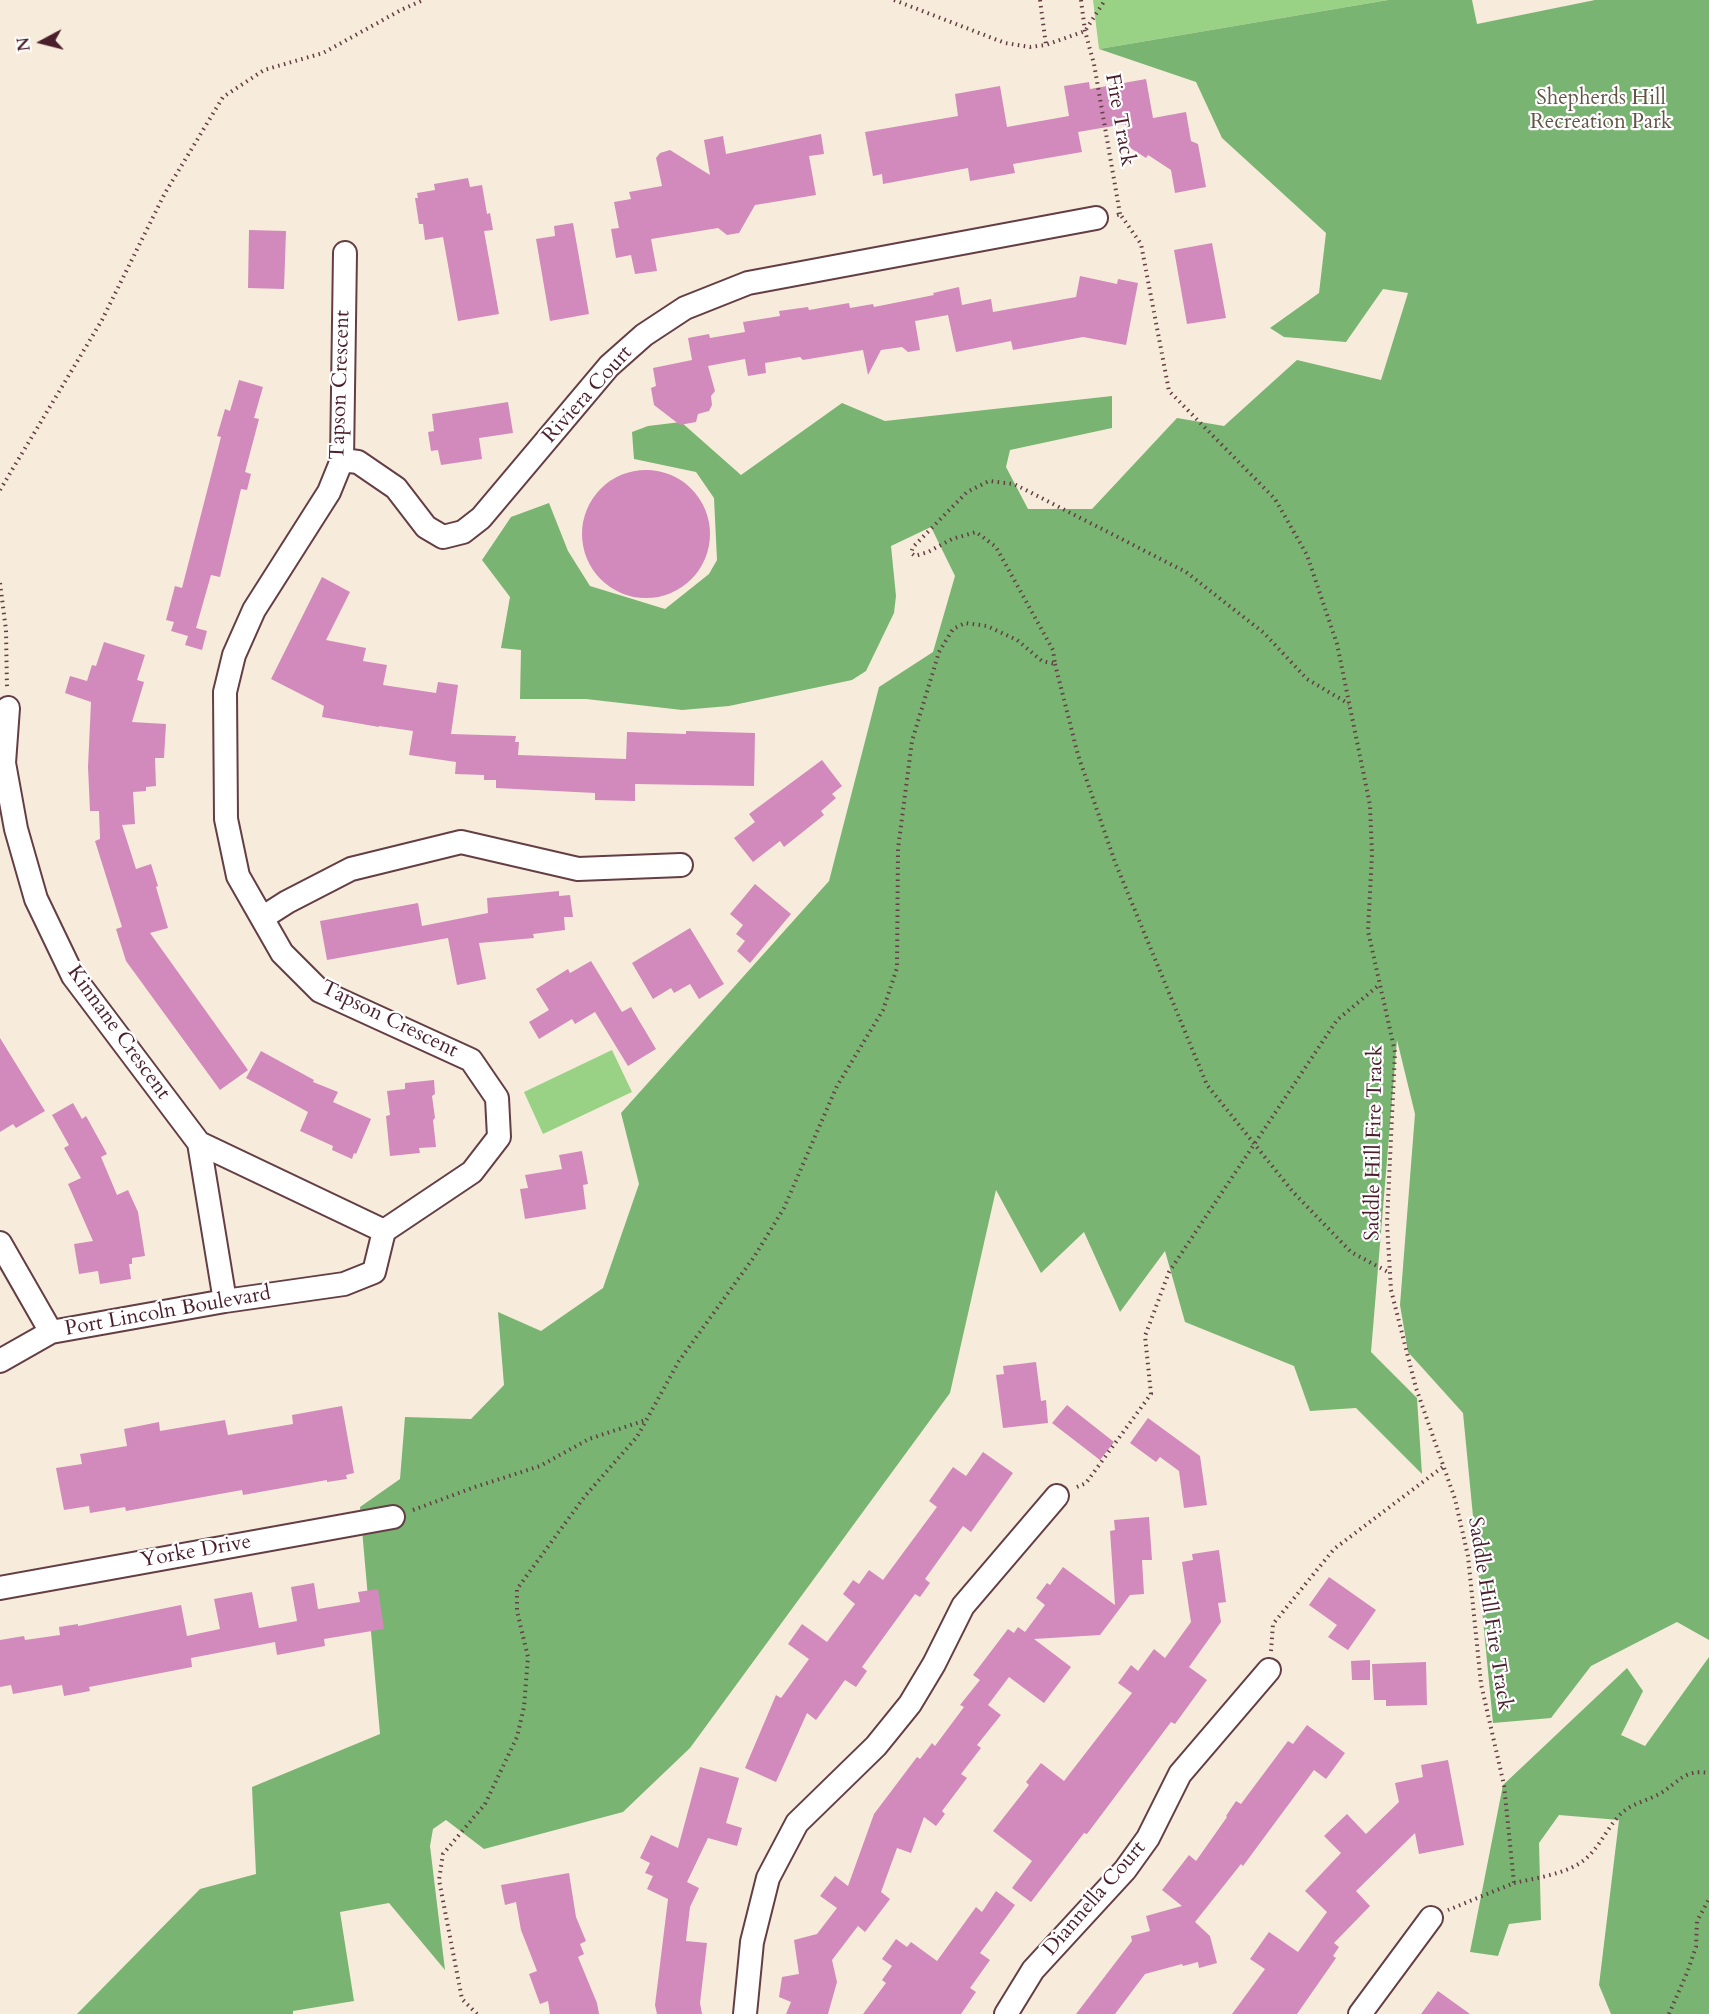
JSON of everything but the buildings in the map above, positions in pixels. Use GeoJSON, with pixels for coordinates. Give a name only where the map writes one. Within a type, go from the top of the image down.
{"type":"FeatureCollection","features":[{"type":"Feature","properties":{"kind":"street","name":"Riviera Court"},"geometry":{"type":"LineString","coordinates":[[342,460],[358,462],[396,488],[426,527],[443,537],[463,532],[481,518],[609,366],[644,335],[685,308],[748,283],[1096,218]]}},
{"type":"Feature","properties":{"kind":"street","name":"Tapson Crescent"},"geometry":{"type":"LineString","coordinates":[[345,253],[342,460],[329,492],[254,610],[234,655],[225,692],[226,819],[238,876],[282,953],[320,991],[471,1059],[497,1098],[499,1137],[472,1172],[384,1231]]}},
{"type":"Feature","properties":{"kind":"street","name":"Kinnane Crescent"},"geometry":{"type":"LineString","coordinates":[[8,708],[4,764],[16,829],[36,898],[73,976],[200,1143],[384,1231]]}},
{"type":"Feature","properties":{"kind":"street"},"geometry":{"type":"LineString","coordinates":[[262,918],[287,902],[351,869],[461,842],[578,869],[681,865]]}},
{"type":"Feature","properties":{"kind":"street","name":"Kinnane Crescent"},"geometry":{"type":"LineString","coordinates":[[200,1143],[225,1301]]}},
{"type":"Feature","properties":{"kind":"street","name":"Port Lincoln Boulevard"},"geometry":{"type":"LineString","coordinates":[[0,1361],[51,1332],[225,1301],[344,1284],[374,1272],[384,1231]]}},
{"type":"Feature","properties":{"kind":"street"},"geometry":{"type":"LineString","coordinates":[[0,1243],[51,1332]]}},
{"type":"Feature","properties":{"kind":"street"},"geometry":{"type":"LineString","coordinates":[[745,2014],[752,1942],[768,1878],[797,1823],[876,1746],[903,1712],[934,1664],[963,1606],[1057,1496]]}},
{"type":"Feature","properties":{"kind":"street","name":"Yorke Drive"},"geometry":{"type":"LineString","coordinates":[[0,1588],[393,1516]]}},
{"type":"Feature","properties":{"kind":"street","name":"Diannella Court"},"geometry":{"type":"LineString","coordinates":[[1006,2014],[1033,1970],[1125,1870],[1148,1838],[1180,1774],[1269,1670]]}},
{"type":"Feature","properties":{"kind":"street"},"geometry":{"type":"LineString","coordinates":[[1360,2014],[1431,1918]]}},
{"type":"Feature","properties":{"kind":"path"},"geometry":{"type":"LineString","coordinates":[[0,490],[102,321],[165,193],[223,98],[264,70],[323,53],[423,0]]}},
{"type":"Feature","properties":{"kind":"path"},"geometry":{"type":"LineString","coordinates":[[894,0],[1005,43],[1030,47],[1046,45],[1084,31],[1105,0]]}},
{"type":"Feature","properties":{"kind":"path"},"geometry":{"type":"LineString","coordinates":[[1040,0],[1046,45]]}},
{"type":"Feature","properties":{"kind":"path","name":"Fire Track"},"geometry":{"type":"LineString","coordinates":[[1082,0],[1084,31],[1094,64],[1120,214]]}},
{"type":"Feature","properties":{"kind":"path"},"geometry":{"type":"LineString","coordinates":[[1096,218],[1120,214]]}},
{"type":"Feature","properties":{"kind":"path","name":"Saddle Hill Fire Track"},"geometry":{"type":"LineString","coordinates":[[1120,214],[1141,244],[1169,391],[1275,499],[1307,555],[1337,644],[1370,806],[1372,854],[1368,931],[1395,1052],[1387,1223],[1391,1290],[1416,1388],[1455,1499],[1468,1556],[1481,1684],[1504,1785],[1514,1883]]}},
{"type":"Feature","properties":{"kind":"path"},"geometry":{"type":"LineString","coordinates":[[1349,704],[1307,680],[1264,633],[1186,572],[1014,483],[989,481],[967,492],[913,547],[911,553],[915,556],[952,539],[976,532],[996,547],[1053,650],[1078,755],[1115,862],[1207,1085],[1293,1192],[1351,1252],[1390,1273]]}},
{"type":"Feature","properties":{"kind":"path"},"geometry":{"type":"LineString","coordinates":[[0,583],[6,630],[8,708]]}},
{"type":"Feature","properties":{"kind":"path"},"geometry":{"type":"LineString","coordinates":[[477,2014],[462,1999],[439,1880],[443,1854],[485,1804],[517,1737],[524,1707],[528,1657],[517,1611],[517,1589],[585,1496],[637,1437],[679,1361],[754,1257],[784,1208],[837,1086],[883,1010],[897,968],[898,849],[912,741],[939,652],[953,629],[965,623],[987,626],[1017,640],[1042,661],[1055,664]]}},
{"type":"Feature","properties":{"kind":"path"},"geometry":{"type":"LineString","coordinates":[[1057,1496],[1086,1483],[1151,1394],[1145,1336],[1169,1272],[1337,1020],[1380,984]]}},
{"type":"Feature","properties":{"kind":"path"},"geometry":{"type":"LineString","coordinates":[[393,1516],[540,1466],[589,1439],[647,1419]]}},
{"type":"Feature","properties":{"kind":"path"},"geometry":{"type":"LineString","coordinates":[[1269,1670],[1273,1624],[1334,1549],[1444,1467]]}},
{"type":"Feature","properties":{"kind":"path"},"geometry":{"type":"LineString","coordinates":[[1431,1918],[1514,1883],[1567,1870],[1596,1850],[1623,1812],[1662,1792],[1678,1778],[1698,1771],[1709,1773]]}},
{"type":"Feature","properties":{"kind":"path"},"geometry":{"type":"LineString","coordinates":[[1669,2014],[1696,1947],[1697,1921],[1709,1899]]}},
{"type":"Feature","properties":{"kind":"green space"},"geometry":{"type":"Polygon","coordinates":[[[1093,0],[1388,0],[1099,49],[1093,0]]]}},
{"type":"Feature","properties":{"kind":"green space","name":"Shepherds Hill Recreation Park"},"geometry":{"type":"Polygon","coordinates":[[[1388,0],[1472,0],[1477,24],[1595,0],[1709,0],[1709,1640],[1677,1622],[1591,1666],[1551,1718],[1493,1723],[1463,1413],[1408,1352],[1400,1305],[1415,1114],[1397,1040],[1371,1352],[1417,1398],[1422,1474],[1356,1408],[1310,1411],[1294,1366],[1185,1322],[1165,1251],[1120,1312],[1084,1232],[1041,1273],[996,1190],[950,1393],[690,1748],[623,1812],[484,1849],[446,1820],[433,1829],[430,1846],[445,1970],[389,1903],[340,1912],[354,2001],[293,2011],[293,2014],[77,2014],[200,1889],[256,1874],[252,1787],[380,1734],[360,1507],[400,1479],[405,1417],[471,1419],[504,1385],[498,1312],[541,1331],[603,1288],[639,1184],[621,1113],[829,881],[879,687],[933,652],[955,576],[931,527],[891,546],[896,596],[894,613],[866,671],[852,680],[729,706],[682,710],[586,699],[520,699],[521,650],[501,648],[510,597],[482,560],[511,517],[549,503],[568,551],[590,586],[665,609],[709,574],[717,560],[714,498],[696,472],[634,459],[632,432],[648,426],[681,422],[741,475],[842,403],[885,421],[1112,396],[1112,428],[1010,450],[1006,467],[1028,509],[1092,509],[1177,418],[1224,426],[1297,360],[1381,380],[1408,293],[1383,289],[1346,342],[1284,337],[1270,328],[1319,293],[1326,233],[1222,138],[1196,82],[1099,49],[1388,0]]]}},
{"type":"Feature","properties":{"kind":"green space"},"geometry":{"type":"Polygon","coordinates":[[[612,1050],[632,1092],[543,1134],[524,1092],[612,1050]]]}},
{"type":"Feature","properties":{"kind":"green space"},"geometry":{"type":"Polygon","coordinates":[[[1709,1657],[1709,2014],[1611,2014],[1599,1985],[1619,1820],[1559,1815],[1539,1843],[1541,1920],[1509,1924],[1498,1956],[1470,1952],[1503,1785],[1627,1668],[1643,1691],[1621,1735],[1645,1746],[1709,1657]]]}}]}
